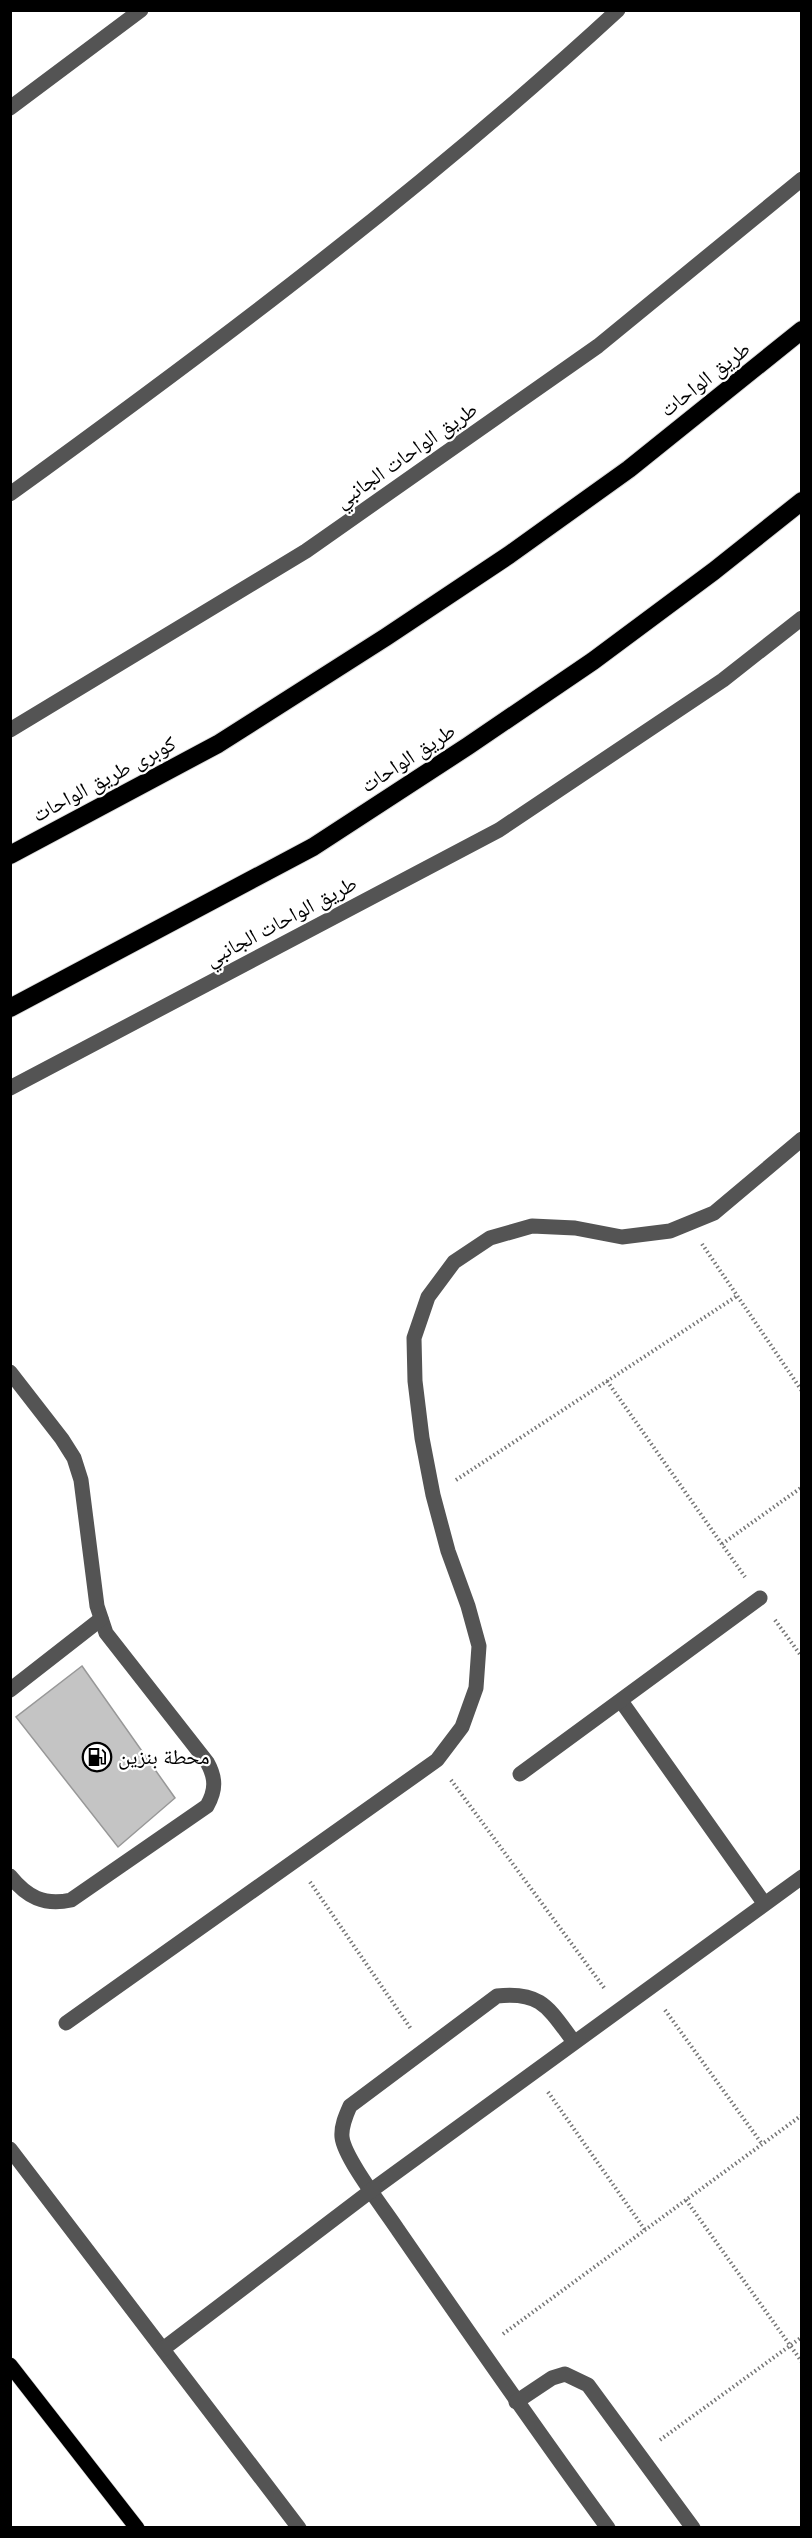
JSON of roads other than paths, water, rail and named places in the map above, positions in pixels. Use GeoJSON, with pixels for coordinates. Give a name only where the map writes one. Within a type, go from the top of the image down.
{"type":"FeatureCollection","features":[{"type":"Feature","properties":{"kind":"highway","name":"طريق الواحات"},"geometry":{"type":"LineString","coordinates":[[218,744],[386,638],[509,555],[638,462],[801,330]]}},
{"type":"Feature","properties":{"kind":"highway","name":"طريق الواحات"},"geometry":{"type":"LineString","coordinates":[[10,1008],[313,847],[593,661],[714,571],[801,501]]}},
{"type":"Feature","properties":{"kind":"highway","name":"كوبرى طريق الواحات"},"geometry":{"type":"LineString","coordinates":[[10,855],[218,744]]}},
{"type":"Feature","properties":{"kind":"main road"},"geometry":{"type":"LineString","coordinates":[[10,2365],[138,2528]]}},
{"type":"Feature","properties":{"kind":"street"},"geometry":{"type":"LineString","coordinates":[[10,108],[141,10]]}},
{"type":"Feature","properties":{"kind":"street"},"geometry":{"type":"LineString","coordinates":[[10,494],[211,348],[436,170],[618,10]]}},
{"type":"Feature","properties":{"kind":"street","name":"طريق الواحات الجانبي"},"geometry":{"type":"LineString","coordinates":[[10,730],[306,551],[598,346],[801,179]]}},
{"type":"Feature","properties":{"kind":"street","name":"طريق الواحات الجانبي"},"geometry":{"type":"LineString","coordinates":[[10,1088],[499,830],[723,680],[801,618]]}},
{"type":"Feature","properties":{"kind":"street"},"geometry":{"type":"LineString","coordinates":[[66,2023],[294,1859],[437,1760],[462,1727],[476,1688],[479,1646],[433,1495],[422,1438],[415,1381],[414,1338],[428,1297],[454,1262],[490,1238],[532,1226],[575,1228],[622,1237],[670,1231],[714,1213],[801,1139]]}},
{"type":"Feature","properties":{"kind":"street"},"geometry":{"type":"LineString","coordinates":[[10,1876],[31,1897],[46,1902],[71,1900],[207,1806],[213,1796],[215,1784],[213,1773],[207,1762],[106,1633],[101,1619],[81,1480],[74,1458],[62,1439],[11,1374]]}},
{"type":"Feature","properties":{"kind":"street"},"geometry":{"type":"LineString","coordinates":[[520,1774],[760,1598]]}},
{"type":"Feature","properties":{"kind":"street"},"geometry":{"type":"LineString","coordinates":[[10,1690],[101,1619]]}},
{"type":"Feature","properties":{"kind":"street"},"geometry":{"type":"LineString","coordinates":[[621,1701],[764,1903]]}},
{"type":"Feature","properties":{"kind":"street"},"geometry":{"type":"LineString","coordinates":[[163,2349],[372,2190],[764,1903],[799,1885]]}},
{"type":"Feature","properties":{"kind":"street"},"geometry":{"type":"LineString","coordinates":[[574,2042],[547,2006],[517,1994],[497,1996],[350,2106],[344,2122],[342,2137],[348,2153],[480,2351],[608,2528]]}},
{"type":"Feature","properties":{"kind":"street"},"geometry":{"type":"LineString","coordinates":[[10,2149],[299,2528]]}},
{"type":"Feature","properties":{"kind":"street"},"geometry":{"type":"LineString","coordinates":[[516,2402],[552,2378],[565,2374],[578,2378],[588,2385],[693,2528]]}},
{"type":"Feature","properties":{"kind":"place","name":"محطة بنزين"},"geometry":{"type":"Point","coordinates":[97,1757]}}]}
